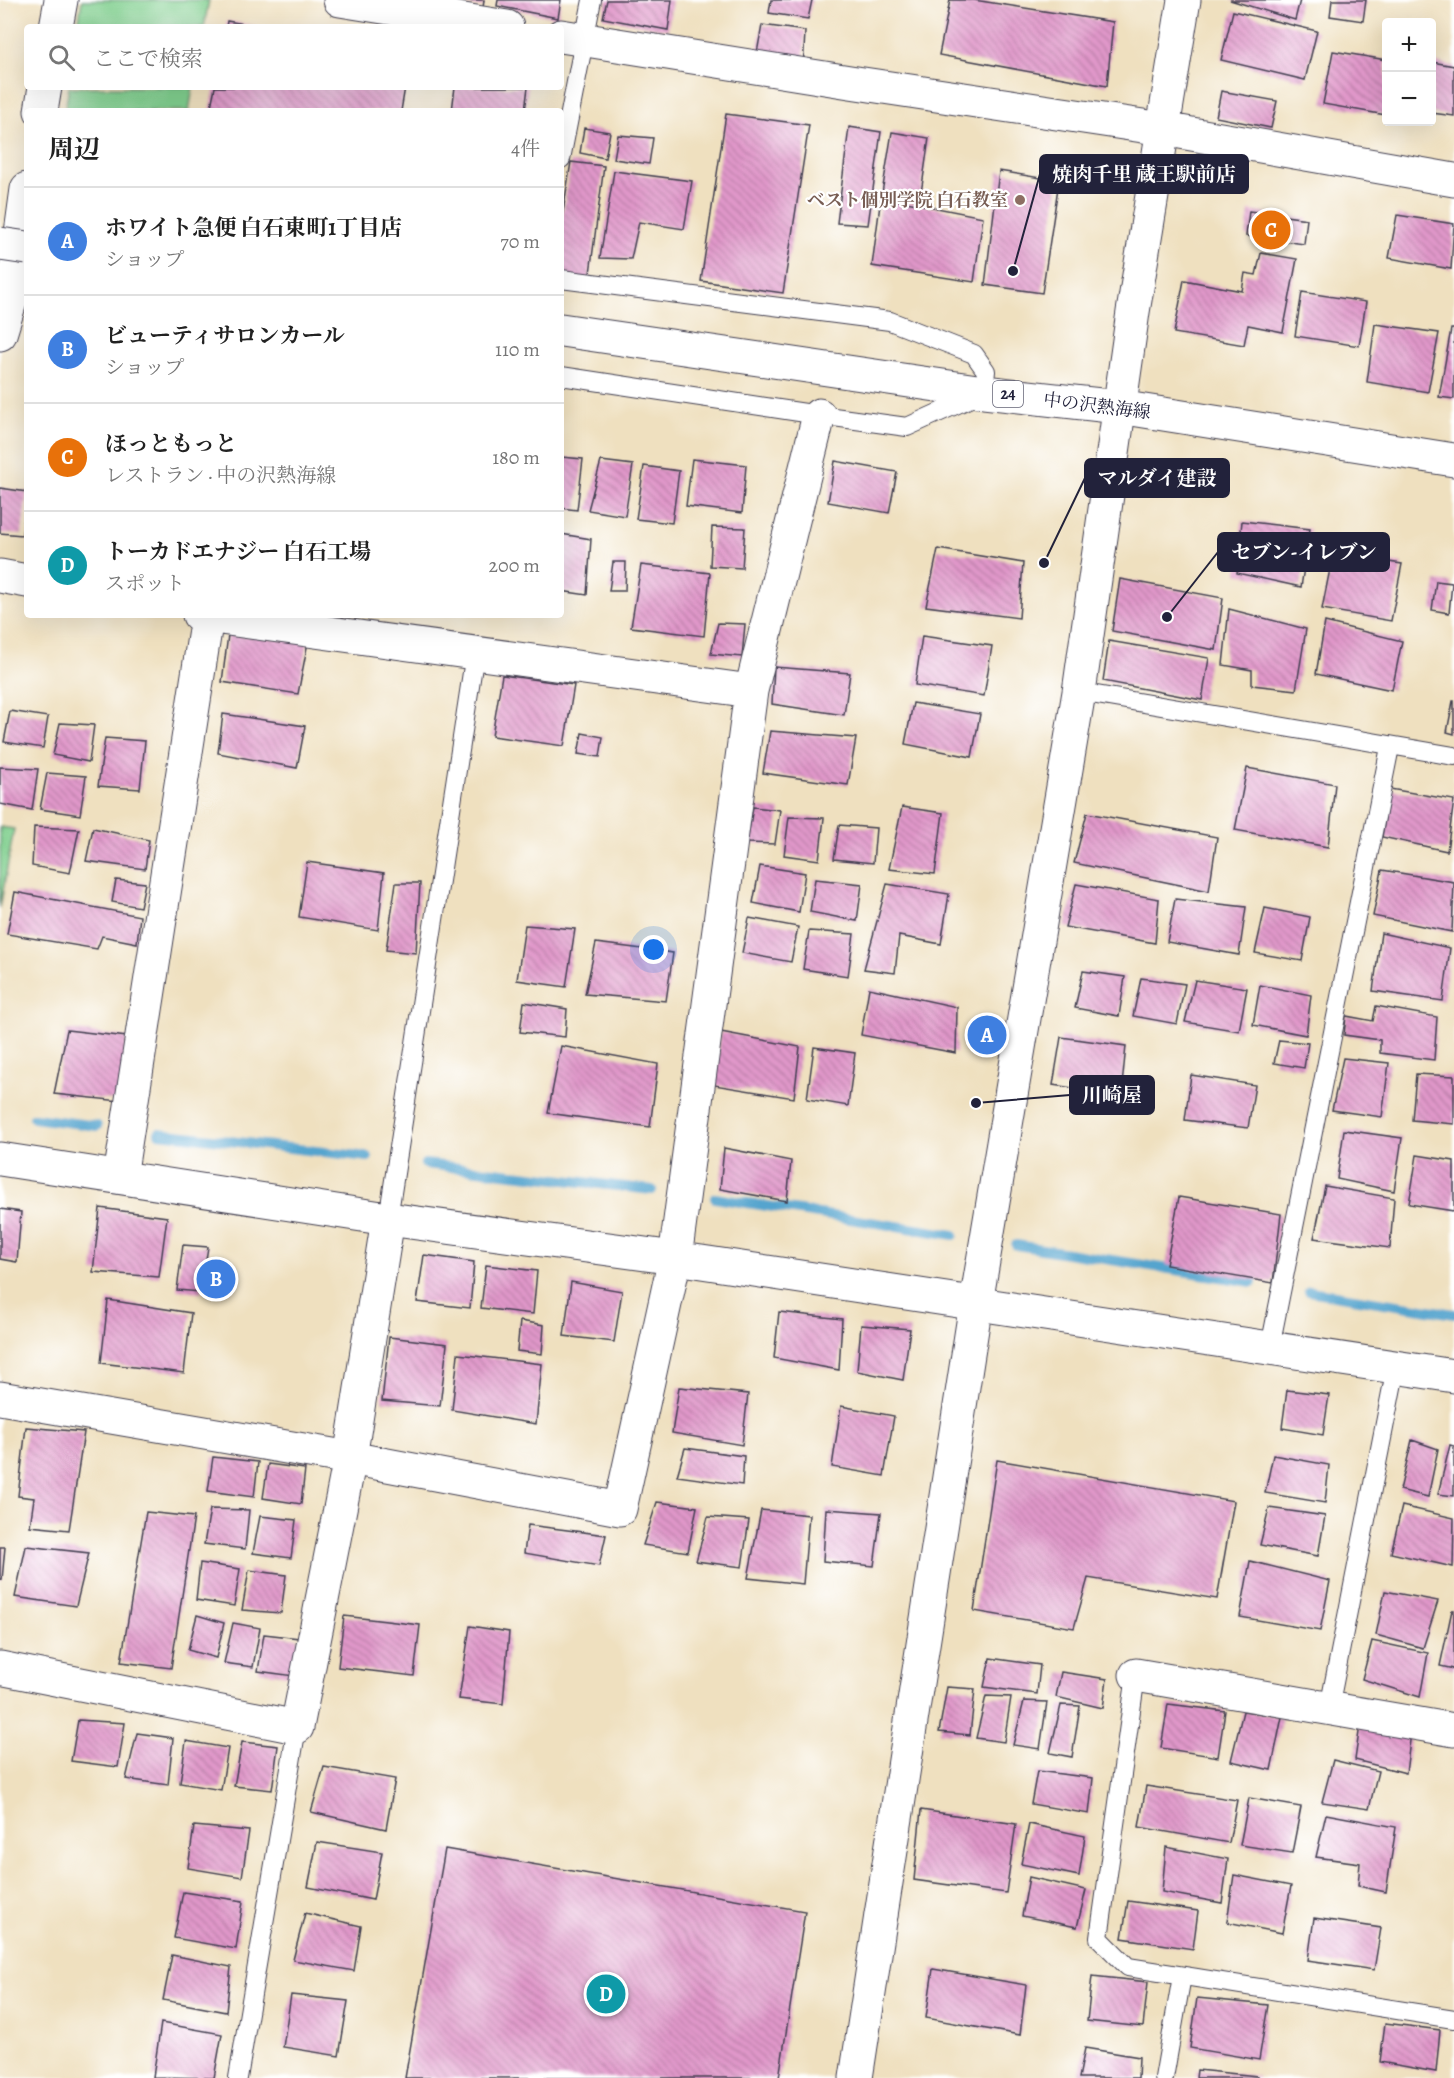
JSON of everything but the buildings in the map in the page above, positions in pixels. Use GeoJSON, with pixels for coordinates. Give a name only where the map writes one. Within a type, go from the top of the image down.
{"type":"FeatureCollection","features":[{"type":"Feature","properties":{"kind":"street"},"geometry":{"type":"LineString","coordinates":[[57,24],[61,0]]}},
{"type":"Feature","properties":{"kind":"street"},"geometry":{"type":"LineString","coordinates":[[340,0],[488,24]]}},
{"type":"Feature","properties":{"kind":"street"},"geometry":{"type":"LineString","coordinates":[[856,2078],[976,1303],[1079,692],[1119,407],[1184,0]]}},
{"type":"Feature","properties":{"kind":"street"},"geometry":{"type":"LineString","coordinates":[[573,38],[1163,129],[1454,180]]}},
{"type":"Feature","properties":{"kind":"street"},"geometry":{"type":"LineString","coordinates":[[42,108],[44,90]]}},
{"type":"Feature","properties":{"kind":"street"},"geometry":{"type":"LineString","coordinates":[[0,334],[20,293],[24,236]]}},
{"type":"Feature","properties":{"kind":"street"},"geometry":{"type":"LineString","coordinates":[[0,244],[24,248]]}},
{"type":"Feature","properties":{"kind":"street","name":"中の沢熱海線"},"geometry":{"type":"LineString","coordinates":[[564,330],[984,392],[1119,407],[1454,460]]}},
{"type":"Feature","properties":{"kind":"street"},"geometry":{"type":"LineString","coordinates":[[0,1398],[350,1458],[620,1509],[675,1258],[751,691],[819,415]]}},
{"type":"Feature","properties":{"kind":"street"},"geometry":{"type":"LineString","coordinates":[[0,576],[24,580]]}},
{"type":"Feature","properties":{"kind":"street"},"geometry":{"type":"LineString","coordinates":[[120,1177],[203,618]]}},
{"type":"Feature","properties":{"kind":"street"},"geometry":{"type":"LineString","coordinates":[[218,618],[751,691]]}},
{"type":"Feature","properties":{"kind":"street"},"geometry":{"type":"LineString","coordinates":[[0,1159],[1454,1376]]}},
{"type":"Feature","properties":{"kind":"street"},"geometry":{"type":"LineString","coordinates":[[0,1668],[297,1727],[350,1458],[387,1218]]}},
{"type":"Feature","properties":{"kind":"street"},"geometry":{"type":"LineString","coordinates":[[1136,1675],[1454,1730]]}},
{"type":"Feature","properties":{"kind":"lane"},"geometry":{"type":"LineString","coordinates":[[564,129],[573,38],[592,0]]}},
{"type":"Feature","properties":{"kind":"lane"},"geometry":{"type":"LineString","coordinates":[[564,279],[890,321],[974,354],[986,371],[984,392],[907,427],[564,376]]}},
{"type":"Feature","properties":{"kind":"lane"},"geometry":{"type":"LineString","coordinates":[[387,1218],[475,653]]}},
{"type":"Feature","properties":{"kind":"lane"},"geometry":{"type":"LineString","coordinates":[[1079,692],[1390,747],[1454,756]]}},
{"type":"Feature","properties":{"kind":"lane"},"geometry":{"type":"LineString","coordinates":[[1270,1347],[1390,747]]}},
{"type":"Feature","properties":{"kind":"lane"},"geometry":{"type":"LineString","coordinates":[[1329,1708],[1396,1367]]}},
{"type":"Feature","properties":{"kind":"lane"},"geometry":{"type":"LineString","coordinates":[[1136,1675],[1099,1938],[1128,1967],[1454,2019]]}},
{"type":"Feature","properties":{"kind":"lane"},"geometry":{"type":"LineString","coordinates":[[238,2078],[297,1727]]}},
{"type":"Feature","properties":{"kind":"lane"},"geometry":{"type":"LineString","coordinates":[[1164,2078],[1182,1976]]}},
{"type":"Feature","properties":{"kind":"green space"},"geometry":{"type":"Polygon","coordinates":[[[82,0],[209,0],[205,24],[78,24],[82,0]]]}},
{"type":"Feature","properties":{"kind":"green space"},"geometry":{"type":"Polygon","coordinates":[[[68,90],[192,90],[190,108],[66,108],[68,90]]]}},
{"type":"Feature","properties":{"kind":"green space"},"geometry":{"type":"Polygon","coordinates":[[[0,827],[14,829],[0,908],[0,827]]]}},
{"type":"Feature","properties":{"kind":"waterway"},"geometry":{"type":"LineString","coordinates":[[34,1118],[97,1126]]}},
{"type":"Feature","properties":{"kind":"waterway"},"geometry":{"type":"LineString","coordinates":[[159,1133],[368,1157]]}},
{"type":"Feature","properties":{"kind":"waterway"},"geometry":{"type":"LineString","coordinates":[[425,1164],[652,1190]]}},
{"type":"Feature","properties":{"kind":"waterway"},"geometry":{"type":"LineString","coordinates":[[715,1198],[954,1235]]}},
{"type":"Feature","properties":{"kind":"waterway"},"geometry":{"type":"LineString","coordinates":[[1016,1245],[1252,1282]]}},
{"type":"Feature","properties":{"kind":"waterway"},"geometry":{"type":"LineString","coordinates":[[1309,1291],[1454,1314]]}},
{"type":"Feature","properties":{"kind":"place","name":"ベスト個別学院 白石教室"},"geometry":{"type":"Point","coordinates":[1020,200]}},
{"type":"Feature","properties":{"kind":"place","name":"ほっともっと"},"geometry":{"type":"Point","coordinates":[1271,230]}},
{"type":"Feature","properties":{"kind":"place","name":"焼肉千里 蔵王駅前店"},"geometry":{"type":"Point","coordinates":[1013,271]}},
{"type":"Feature","properties":{"kind":"place","name":"マルダイ建設"},"geometry":{"type":"Point","coordinates":[1044,563]}},
{"type":"Feature","properties":{"kind":"place","name":"セブン-イレブン"},"geometry":{"type":"Point","coordinates":[1167,617]}},
{"type":"Feature","properties":{"kind":"place","name":"ホワイト急便 白石東町1丁目店"},"geometry":{"type":"Point","coordinates":[987,1035]}},
{"type":"Feature","properties":{"kind":"place","name":"川崎屋"},"geometry":{"type":"Point","coordinates":[976,1103]}},
{"type":"Feature","properties":{"kind":"place","name":"ビューティサロンカール"},"geometry":{"type":"Point","coordinates":[216,1279]}},
{"type":"Feature","properties":{"kind":"place","name":"トーカドエナジー 白石工場"},"geometry":{"type":"Point","coordinates":[606,1994]}}]}
